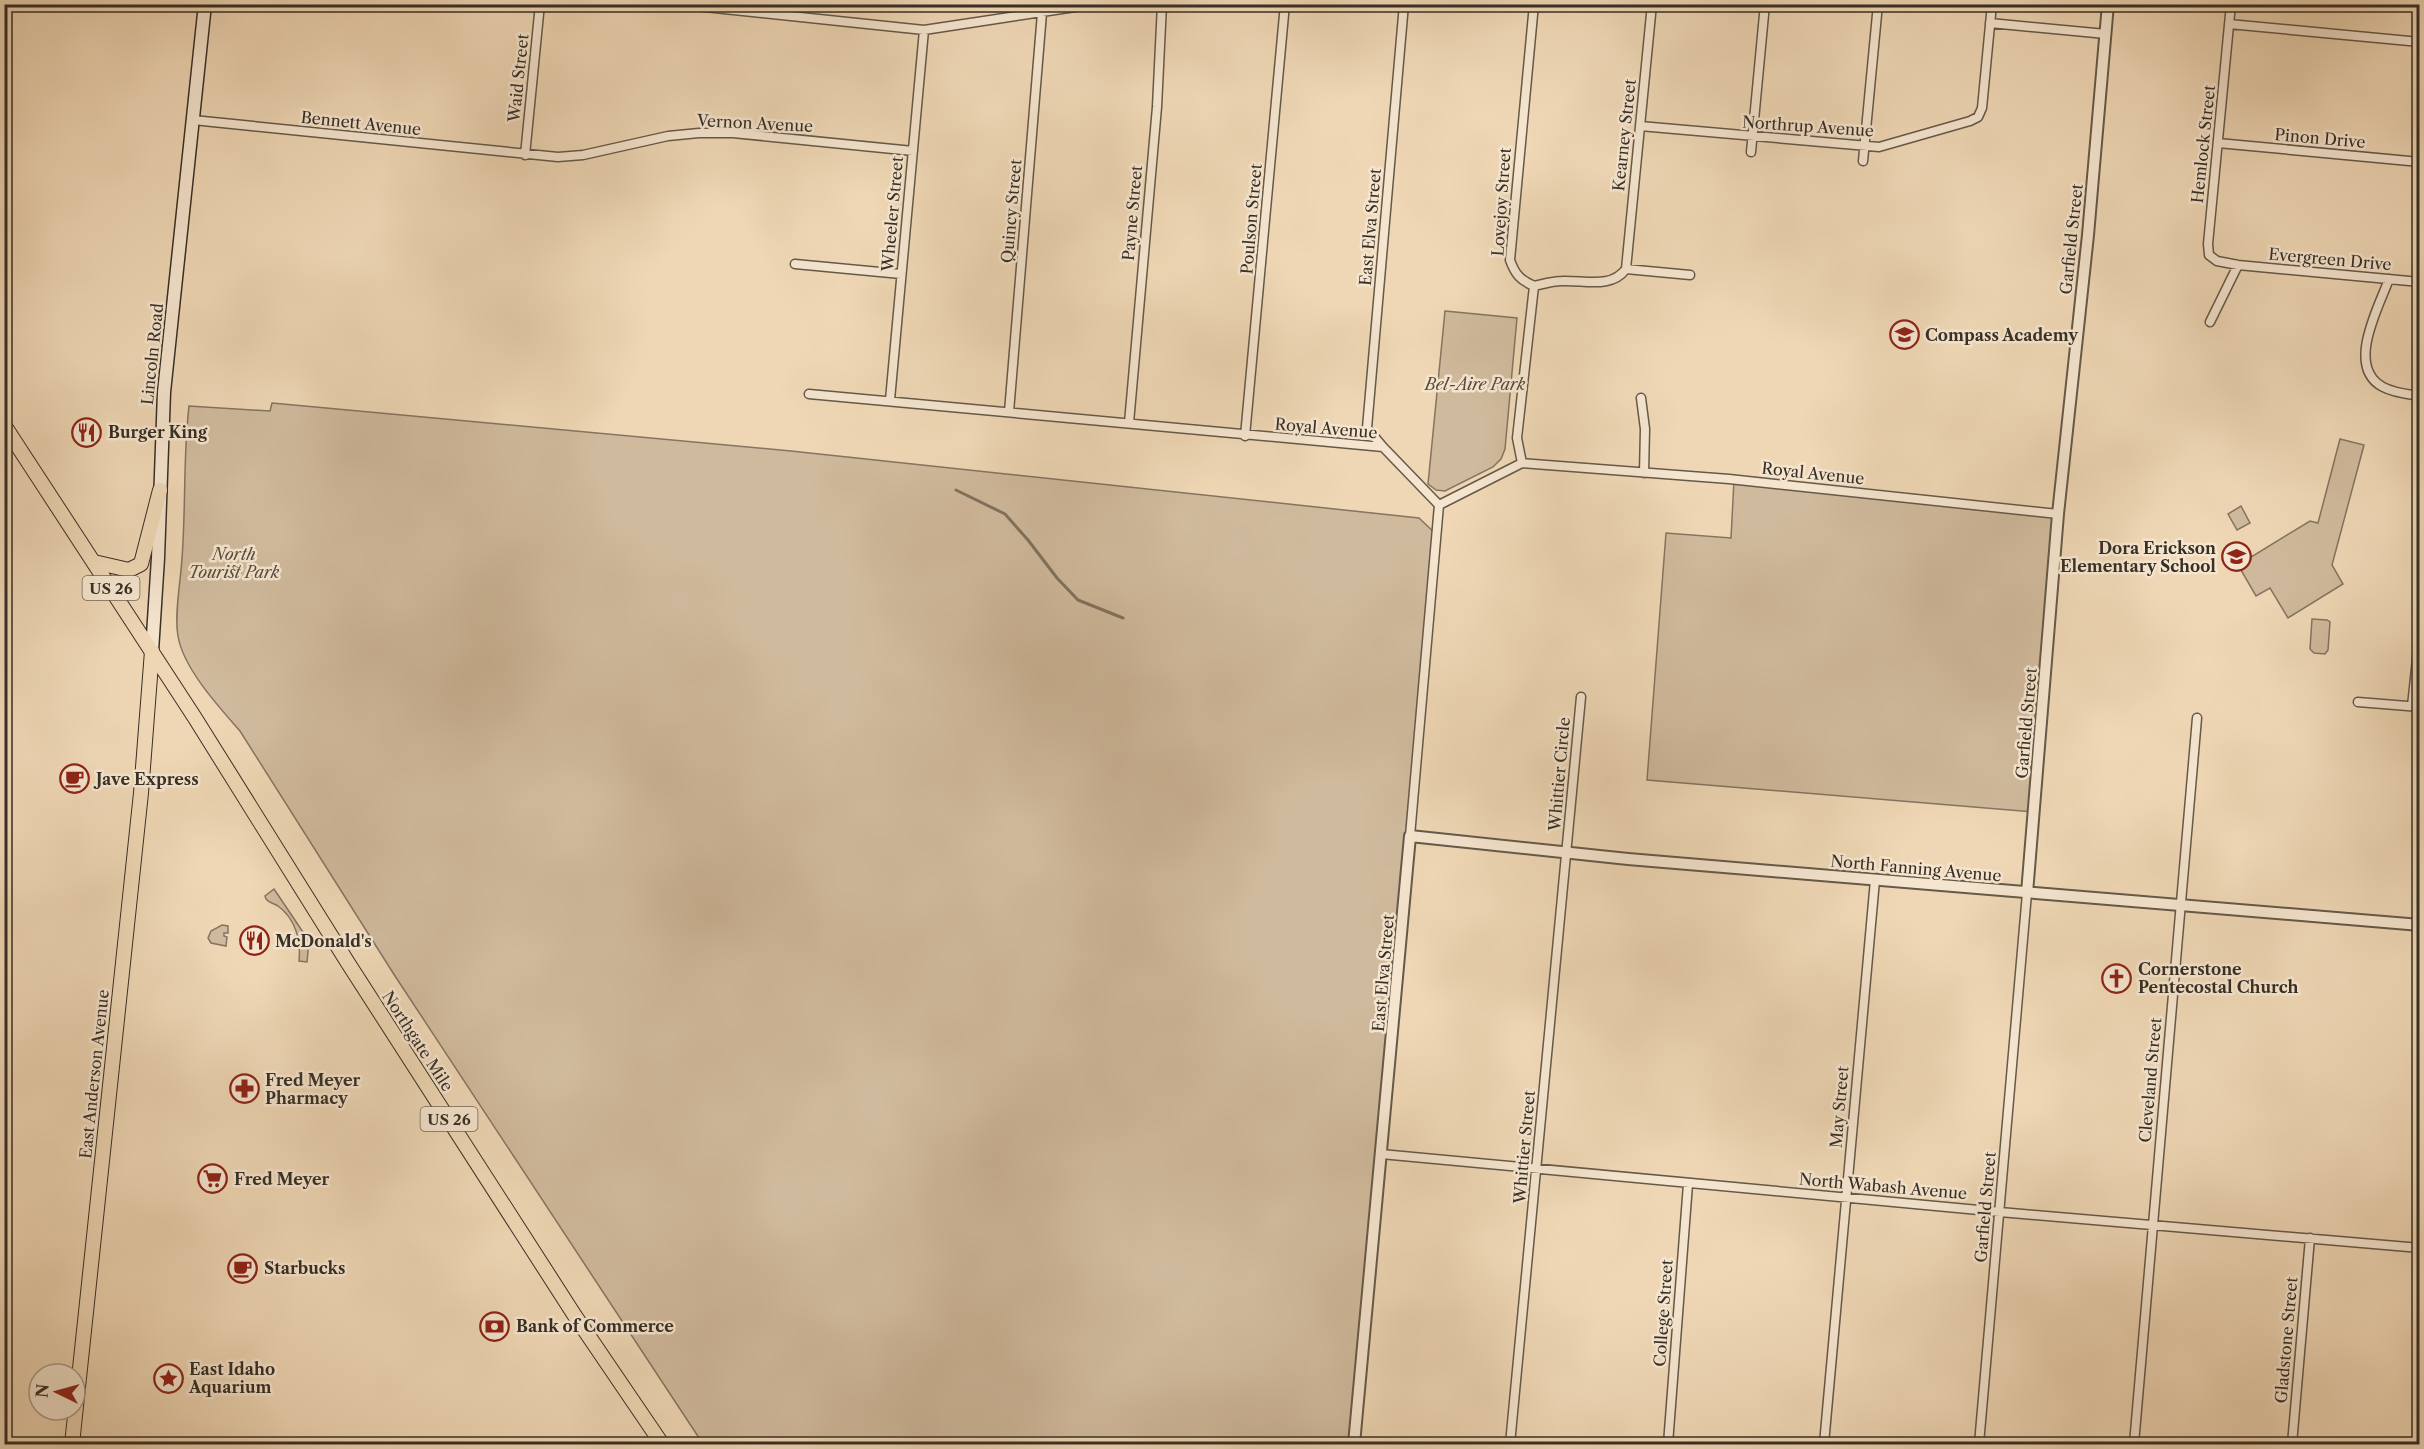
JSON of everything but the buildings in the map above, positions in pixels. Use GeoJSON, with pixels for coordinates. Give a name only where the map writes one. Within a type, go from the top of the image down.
{"type":"FeatureCollection","features":[{"type":"Feature","properties":{"kind":"main road","name":"Lincoln Road"},"geometry":{"type":"LineString","coordinates":[[149,707],[164,392],[205,4]]}},
{"type":"Feature","properties":{"kind":"main road","name":"US 26"},"geometry":{"type":"LineString","coordinates":[[4,425],[152,651]]}},
{"type":"Feature","properties":{"kind":"main road"},"geometry":{"type":"LineString","coordinates":[[94,562],[129,570],[141,564],[160,490]]}},
{"type":"Feature","properties":{"kind":"main road","name":"Northgate Mile"},"geometry":{"type":"LineString","coordinates":[[152,651],[354,973],[575,1316],[662,1444]]}},
{"type":"Feature","properties":{"kind":"main road","name":"East Anderson Avenue"},"geometry":{"type":"LineString","coordinates":[[72,1444],[149,707]]}},
{"type":"Feature","properties":{"kind":"street","name":"Waid Street"},"geometry":{"type":"LineString","coordinates":[[525,155],[540,4]]}},
{"type":"Feature","properties":{"kind":"street"},"geometry":{"type":"LineString","coordinates":[[676,4],[924,30],[1095,4]]}},
{"type":"Feature","properties":{"kind":"street","name":"Payne Street"},"geometry":{"type":"LineString","coordinates":[[1129,423],[1157,107],[1162,4]]}},
{"type":"Feature","properties":{"kind":"street","name":"Poulson Street"},"geometry":{"type":"LineString","coordinates":[[1245,436],[1285,4]]}},
{"type":"Feature","properties":{"kind":"street","name":"East Elva Street"},"geometry":{"type":"LineString","coordinates":[[1383,447],[1367,428],[1404,4]]}},
{"type":"Feature","properties":{"kind":"street","name":"Lovejoy Street"},"geometry":{"type":"LineString","coordinates":[[1534,4],[1510,260],[1513,271],[1521,280],[1534,286]]}},
{"type":"Feature","properties":{"kind":"street","name":"Kearney Street"},"geometry":{"type":"LineString","coordinates":[[1626,269],[1652,4]]}},
{"type":"Feature","properties":{"kind":"street"},"geometry":{"type":"LineString","coordinates":[[1751,152],[1765,4]]}},
{"type":"Feature","properties":{"kind":"street"},"geometry":{"type":"LineString","coordinates":[[1863,161],[1878,4]]}},
{"type":"Feature","properties":{"kind":"street"},"geometry":{"type":"LineString","coordinates":[[1992,4],[1990,23],[2106,34]]}},
{"type":"Feature","properties":{"kind":"street","name":"Garfield Street"},"geometry":{"type":"LineString","coordinates":[[1979,1444],[2058,514],[2088,235],[2108,4]]}},
{"type":"Feature","properties":{"kind":"street","name":"Hemlock Street"},"geometry":{"type":"LineString","coordinates":[[2231,4],[2208,244],[2209,255],[2217,261],[2238,265]]}},
{"type":"Feature","properties":{"kind":"street","name":"Quincy Street"},"geometry":{"type":"LineString","coordinates":[[1009,412],[1042,13]]}},
{"type":"Feature","properties":{"kind":"street","name":"Northrup Avenue"},"geometry":{"type":"LineString","coordinates":[[1641,126],[1878,147],[1970,121],[1978,117],[1982,108],[1990,23]]}},
{"type":"Feature","properties":{"kind":"street"},"geometry":{"type":"LineString","coordinates":[[2229,24],[2420,42]]}},
{"type":"Feature","properties":{"kind":"street","name":"Wheeler Street"},"geometry":{"type":"LineString","coordinates":[[890,400],[924,30]]}},
{"type":"Feature","properties":{"kind":"street","name":"Bennett Avenue"},"geometry":{"type":"LineString","coordinates":[[193,120],[525,155]]}},
{"type":"Feature","properties":{"kind":"street","name":"Vernon Avenue"},"geometry":{"type":"LineString","coordinates":[[525,155],[558,157],[583,155],[668,136],[699,133],[733,133],[913,151]]}},
{"type":"Feature","properties":{"kind":"street","name":"Pinon Drive"},"geometry":{"type":"LineString","coordinates":[[2218,143],[2420,162]]}},
{"type":"Feature","properties":{"kind":"street"},"geometry":{"type":"LineString","coordinates":[[795,264],[901,274]]}},
{"type":"Feature","properties":{"kind":"street"},"geometry":{"type":"LineString","coordinates":[[2210,322],[2238,265]]}},
{"type":"Feature","properties":{"kind":"street","name":"Evergreen Drive"},"geometry":{"type":"LineString","coordinates":[[2238,265],[2420,282]]}},
{"type":"Feature","properties":{"kind":"street"},"geometry":{"type":"LineString","coordinates":[[1439,505],[1522,463],[1517,438],[1534,286],[1559,280],[1608,282],[1620,276],[1626,269],[1690,275]]}},
{"type":"Feature","properties":{"kind":"street"},"geometry":{"type":"LineString","coordinates":[[2389,279],[2365,345],[2368,372],[2380,386],[2390,391],[2420,396]]}},
{"type":"Feature","properties":{"kind":"street","name":"Royal Avenue"},"geometry":{"type":"LineString","coordinates":[[809,394],[1383,447],[1439,505]]}},
{"type":"Feature","properties":{"kind":"street"},"geometry":{"type":"LineString","coordinates":[[1641,399],[1645,429],[1644,473]]}},
{"type":"Feature","properties":{"kind":"street","name":"Royal Avenue"},"geometry":{"type":"LineString","coordinates":[[1522,463],[1734,480],[2058,514]]}},
{"type":"Feature","properties":{"kind":"street","name":"East Elva Street"},"geometry":{"type":"LineString","coordinates":[[1354,1444],[1439,505]]}},
{"type":"Feature","properties":{"kind":"street"},"geometry":{"type":"LineString","coordinates":[[2358,702],[2416,707],[2420,617]]}},
{"type":"Feature","properties":{"kind":"street","name":"Whittier Circle"},"geometry":{"type":"LineString","coordinates":[[1566,853],[1581,697]]}},
{"type":"Feature","properties":{"kind":"street","name":"Cleveland Street"},"geometry":{"type":"LineString","coordinates":[[2134,1444],[2197,718]]}},
{"type":"Feature","properties":{"kind":"street","name":"North Fanning Avenue"},"geometry":{"type":"LineString","coordinates":[[1410,836],[1566,853],[2420,925]]}},
{"type":"Feature","properties":{"kind":"street","name":"Whittier Street"},"geometry":{"type":"LineString","coordinates":[[1510,1444],[1566,853]]}},
{"type":"Feature","properties":{"kind":"street","name":"May Street"},"geometry":{"type":"LineString","coordinates":[[1824,1444],[1875,880]]}},
{"type":"Feature","properties":{"kind":"street","name":"North Wabash Avenue"},"geometry":{"type":"LineString","coordinates":[[1381,1154],[2152,1226],[2420,1248]]}},
{"type":"Feature","properties":{"kind":"street","name":"College Street"},"geometry":{"type":"LineString","coordinates":[[1668,1444],[1688,1184]]}},
{"type":"Feature","properties":{"kind":"street","name":"Gladstone Street"},"geometry":{"type":"LineString","coordinates":[[2292,1444],[2310,1238]]}},
{"type":"Feature","properties":{"kind":"green space","name":"Bel-Aire Park"},"geometry":{"type":"Polygon","coordinates":[[[1445,311],[1517,318],[1505,449],[1501,459],[1493,467],[1445,491],[1436,490],[1428,484],[1445,311]]]}},
{"type":"Feature","properties":{"kind":"green space","name":"North Tourist Park"},"geometry":{"type":"Polygon","coordinates":[[[272,403],[791,451],[1419,518],[1437,535],[1354,1444],[703,1444],[395,976],[240,731],[194,674],[181,648],[177,618],[189,406],[270,411],[272,403]]]}},
{"type":"Feature","properties":{"kind":"green space"},"geometry":{"type":"Polygon","coordinates":[[[2340,439],[2364,445],[2332,565],[2343,584],[2288,618],[2270,588],[2256,596],[2238,565],[2310,521],[2318,523],[2340,439]]]}},
{"type":"Feature","properties":{"kind":"green space"},"geometry":{"type":"Polygon","coordinates":[[[1734,480],[2058,514],[2034,812],[1647,780],[1666,533],[1731,538],[1734,480]]]}},
{"type":"Feature","properties":{"kind":"green space"},"geometry":{"type":"Polygon","coordinates":[[[2241,506],[2250,523],[2237,530],[2228,514],[2241,506]]]}},
{"type":"Feature","properties":{"kind":"green space"},"geometry":{"type":"Polygon","coordinates":[[[2312,619],[2330,622],[2328,650],[2325,654],[2314,653],[2310,649],[2312,619]]]}},
{"type":"Feature","properties":{"kind":"green space"},"geometry":{"type":"Polygon","coordinates":[[[274,889],[309,941],[307,962],[299,961],[298,938],[289,917],[278,906],[266,899],[265,896],[274,889]]]}},
{"type":"Feature","properties":{"kind":"green space"},"geometry":{"type":"Polygon","coordinates":[[[222,925],[228,926],[228,933],[224,933],[227,937],[226,946],[211,943],[208,938],[211,931],[222,925]]]}},
{"type":"Feature","properties":{"kind":"waterway"},"geometry":{"type":"LineString","coordinates":[[956,490],[1005,514],[1078,600],[1123,618]]}},
{"type":"Feature","properties":{"kind":"place","name":"Compass Academy"},"geometry":{"type":"Point","coordinates":[1904,335]}},
{"type":"Feature","properties":{"kind":"place","name":"Burger King"},"geometry":{"type":"Point","coordinates":[87,432]}},
{"type":"Feature","properties":{"kind":"place","name":"Dora Erickson Elementary School"},"geometry":{"type":"Point","coordinates":[2237,557]}},
{"type":"Feature","properties":{"kind":"place","name":"Jave Express"},"geometry":{"type":"Point","coordinates":[75,779]}},
{"type":"Feature","properties":{"kind":"place","name":"McDonald's"},"geometry":{"type":"Point","coordinates":[254,941]}},
{"type":"Feature","properties":{"kind":"place","name":"Cornerstone Pentecostal Church"},"geometry":{"type":"Point","coordinates":[2117,978]}},
{"type":"Feature","properties":{"kind":"place","name":"Fred Meyer Pharmacy"},"geometry":{"type":"Point","coordinates":[244,1089]}},
{"type":"Feature","properties":{"kind":"place","name":"Fred Meyer"},"geometry":{"type":"Point","coordinates":[213,1179]}},
{"type":"Feature","properties":{"kind":"place","name":"Starbucks"},"geometry":{"type":"Point","coordinates":[243,1268]}},
{"type":"Feature","properties":{"kind":"place","name":"Bank of Commerce"},"geometry":{"type":"Point","coordinates":[495,1326]}},
{"type":"Feature","properties":{"kind":"place","name":"East Idaho Aquarium"},"geometry":{"type":"Point","coordinates":[168,1378]}}]}
